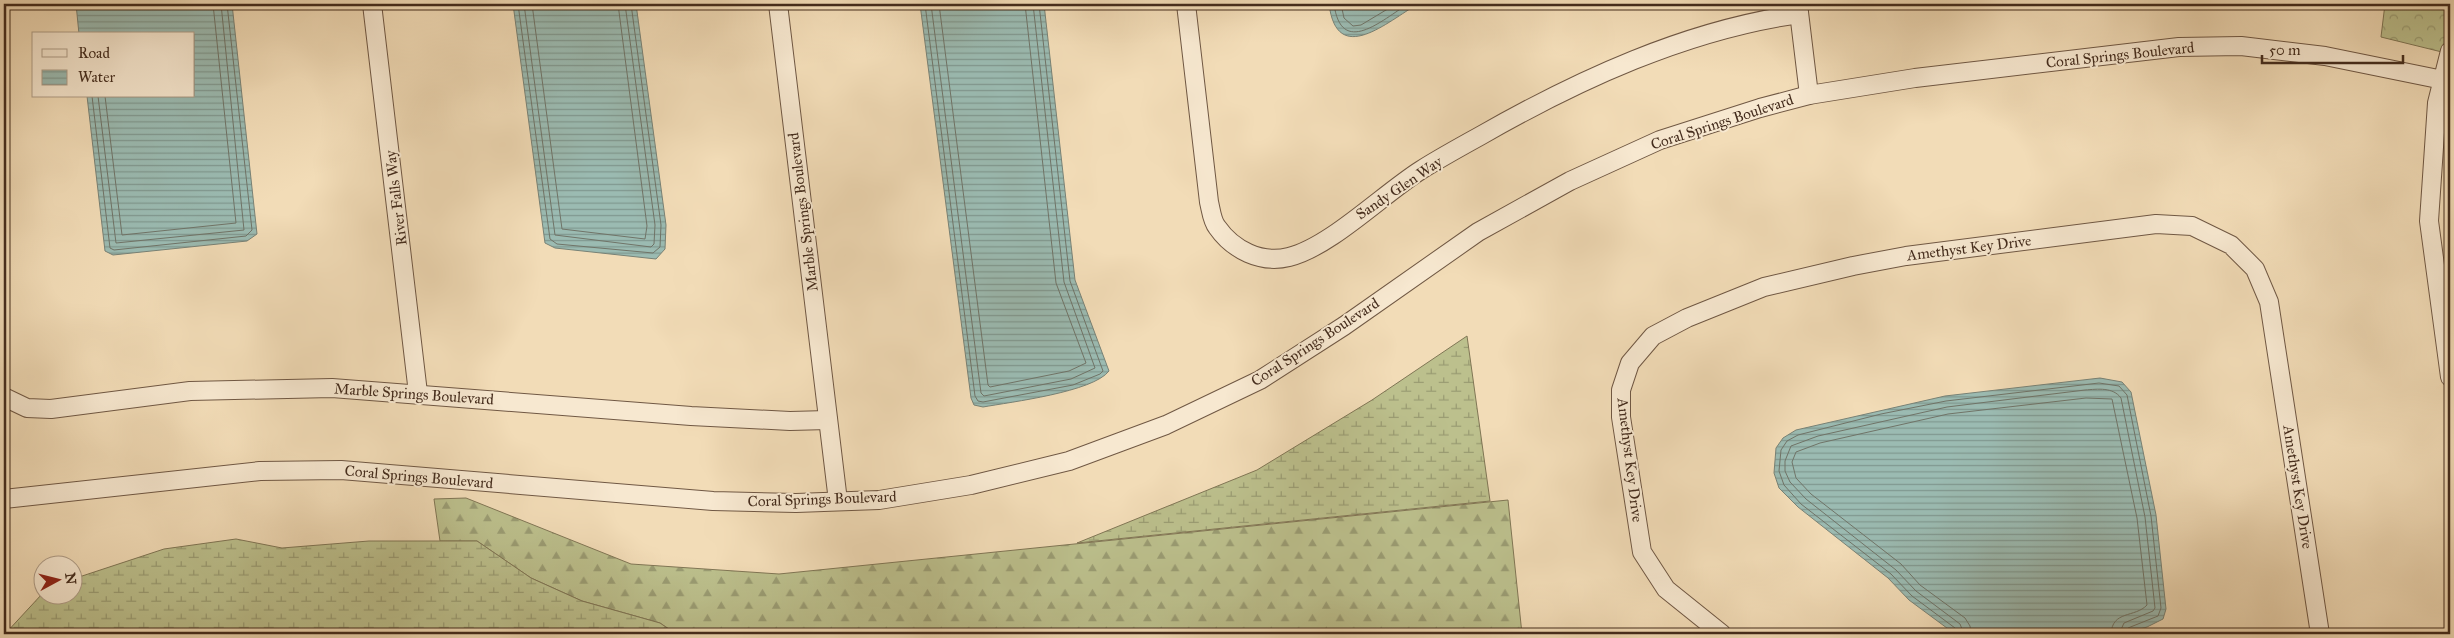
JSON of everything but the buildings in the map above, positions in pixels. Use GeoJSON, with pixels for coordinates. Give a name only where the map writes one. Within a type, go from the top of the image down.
{"type":"FeatureCollection","features":[{"type":"Feature","properties":{"kind":"street","name":"River Falls Way"},"geometry":{"type":"LineString","coordinates":[[372,4],[418,393]]}},
{"type":"Feature","properties":{"kind":"street","name":"Marble Springs Boulevard"},"geometry":{"type":"LineString","coordinates":[[778,4],[838,501]]}},
{"type":"Feature","properties":{"kind":"street","name":"Sandy Glen Way"},"geometry":{"type":"LineString","coordinates":[[1186,4],[1209,202],[1216,226],[1236,248],[1263,259],[1288,257],[1314,248],[1421,170],[1529,108],[1612,69],[1716,31],[1799,9],[1809,95]]}},
{"type":"Feature","properties":{"kind":"street","name":"Coral Springs Boulevard"},"geometry":{"type":"LineString","coordinates":[[4,499],[260,470],[341,470],[714,501],[796,503],[879,500],[971,485],[1069,461],[1166,425],[1260,380],[1344,326],[1478,232],[1570,181],[1660,140],[1809,95],[1915,78],[2179,47],[2241,46],[2324,56],[2443,80]]}},
{"type":"Feature","properties":{"kind":"street"},"geometry":{"type":"LineString","coordinates":[[2450,51],[2437,103],[2429,221],[2450,377]]}},
{"type":"Feature","properties":{"kind":"street","name":"Amethyst Key Drive"},"geometry":{"type":"LineString","coordinates":[[1722,634],[1666,589],[1642,552],[1621,417],[1621,390],[1630,363],[1652,336],[1687,318],[1764,287],[1853,266],[1906,256],[2156,224],[2192,226],[2231,244],[2254,269],[2269,302],[2320,634]]}},
{"type":"Feature","properties":{"kind":"street","name":"Marble Springs Boulevard"},"geometry":{"type":"LineString","coordinates":[[4,397],[27,408],[51,409],[207,390],[332,388],[418,393],[691,416],[790,421],[828,420]]}},
{"type":"Feature","properties":{"kind":"green space"},"geometry":{"type":"Polygon","coordinates":[[[2385,4],[2450,4],[2450,54],[2381,37],[2385,4]]]}},
{"type":"Feature","properties":{"kind":"green space"},"geometry":{"type":"Polygon","coordinates":[[[1467,336],[1490,501],[1077,543],[1257,470],[1372,400],[1467,336]]]}},
{"type":"Feature","properties":{"kind":"green space"},"geometry":{"type":"Polygon","coordinates":[[[466,498],[631,564],[779,574],[1508,500],[1522,634],[676,634],[660,623],[582,601],[531,578],[477,541],[440,541],[434,499],[466,498]]]}},
{"type":"Feature","properties":{"kind":"green space"},"geometry":{"type":"Polygon","coordinates":[[[236,539],[282,548],[369,541],[477,541],[531,578],[582,601],[660,623],[676,634],[5,634],[32,605],[82,606],[82,576],[164,549],[236,539]]]}},
{"type":"Feature","properties":{"kind":"water"},"geometry":{"type":"Polygon","coordinates":[[[76,4],[232,4],[257,234],[247,241],[113,255],[105,251],[87,98],[195,98],[195,32],[79,32],[76,4]]]}},
{"type":"Feature","properties":{"kind":"water"},"geometry":{"type":"Polygon","coordinates":[[[513,4],[636,4],[666,225],[665,249],[656,259],[555,248],[545,243],[513,4]]]}},
{"type":"Feature","properties":{"kind":"water"},"geometry":{"type":"Polygon","coordinates":[[[920,4],[1044,4],[1075,280],[1109,371],[1086,385],[1031,399],[983,407],[974,405],[971,398],[920,4]]]}},
{"type":"Feature","properties":{"kind":"water"},"geometry":{"type":"Polygon","coordinates":[[[1329,4],[1418,4],[1379,28],[1353,37],[1342,33],[1334,23],[1329,4]]]}},
{"type":"Feature","properties":{"kind":"water"},"geometry":{"type":"Polygon","coordinates":[[[2100,378],[2122,382],[2131,392],[2156,515],[2166,609],[2163,619],[2147,627],[2122,634],[1955,634],[1909,600],[1888,578],[1798,507],[1779,488],[1774,473],[1776,448],[1783,438],[1796,430],[1945,396],[2100,378]]]}}]}
